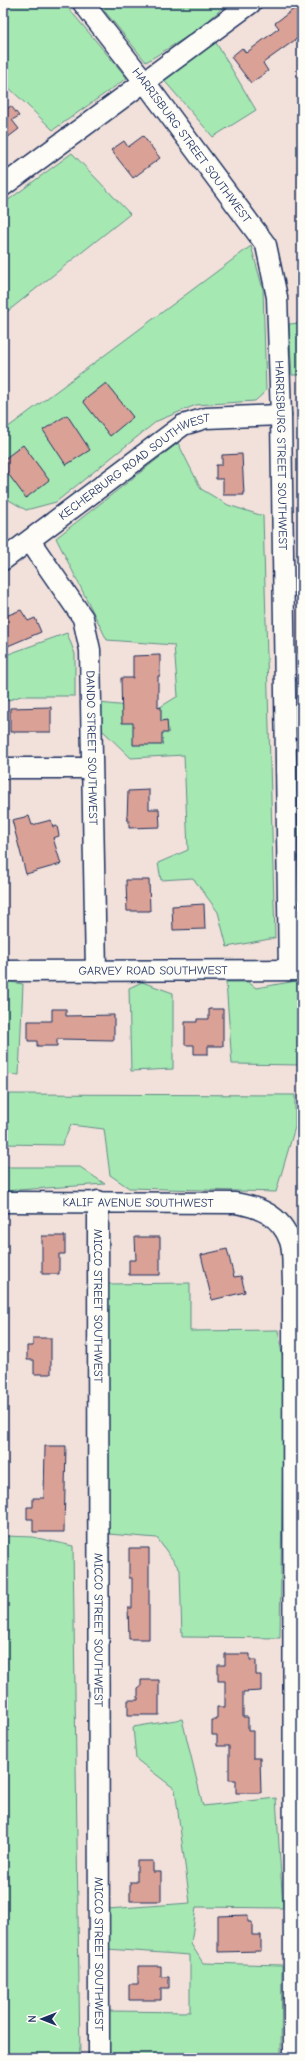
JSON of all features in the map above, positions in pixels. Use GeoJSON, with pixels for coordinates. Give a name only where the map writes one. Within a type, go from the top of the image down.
{"type":"FeatureCollection","features":[{"type":"Feature","properties":{"kind":"street","name":"HARRISBURG STREET SOUTHWEST"},"geometry":{"type":"LineString","coordinates":[[83,3],[144,81],[266,245],[277,297],[296,970]]}},
{"type":"Feature","properties":{"kind":"street"},"geometry":{"type":"LineString","coordinates":[[3,186],[251,3]]}},
{"type":"Feature","properties":{"kind":"street","name":"KECHERBURG ROAD SOUTHWEST"},"geometry":{"type":"LineString","coordinates":[[3,560],[183,425],[206,418],[281,415]]}},
{"type":"Feature","properties":{"kind":"street","name":"DANDO STREET SOUTHWEST"},"geometry":{"type":"LineString","coordinates":[[30,541],[83,618],[90,650],[91,768],[96,971]]}},
{"type":"Feature","properties":{"kind":"street"},"geometry":{"type":"LineString","coordinates":[[3,768],[91,768]]}},
{"type":"Feature","properties":{"kind":"street","name":"GARVEY ROAD SOUTHWEST"},"geometry":{"type":"LineString","coordinates":[[3,971],[296,970]]}},
{"type":"Feature","properties":{"kind":"street","name":"KALIF AVENUE SOUTHWEST"},"geometry":{"type":"LineString","coordinates":[[3,1202],[98,1201],[235,1203],[250,1205],[272,1214],[282,1225],[290,1242],[293,1281],[294,2058]]}},
{"type":"Feature","properties":{"kind":"street","name":"MICCO STREET SOUTHWEST"},"geometry":{"type":"LineString","coordinates":[[98,1201],[99,2058]]}},
{"type":"Feature","properties":{"kind":"green space"},"geometry":{"type":"Polygon","coordinates":[[[3,3],[64,3],[127,78],[53,130],[3,82],[3,3]]]}},
{"type":"Feature","properties":{"kind":"green space"},"geometry":{"type":"Polygon","coordinates":[[[98,3],[228,3],[198,30],[146,62],[98,3]]]}},
{"type":"Feature","properties":{"kind":"green space"},"geometry":{"type":"Polygon","coordinates":[[[215,41],[256,110],[213,137],[162,78],[215,41]]]}},
{"type":"Feature","properties":{"kind":"green space"},"geometry":{"type":"Polygon","coordinates":[[[72,153],[130,214],[3,315],[3,204],[72,153]]]}},
{"type":"Feature","properties":{"kind":"green space"},"geometry":{"type":"Polygon","coordinates":[[[251,246],[263,289],[266,391],[255,401],[196,405],[157,421],[56,502],[26,510],[9,500],[3,492],[3,431],[251,246]]]}},
{"type":"Feature","properties":{"kind":"green space"},"geometry":{"type":"Polygon","coordinates":[[[302,323],[302,375],[292,375],[289,324],[302,323]]]}},
{"type":"Feature","properties":{"kind":"green space"},"geometry":{"type":"Polygon","coordinates":[[[178,443],[201,489],[228,505],[263,516],[275,938],[227,947],[218,912],[193,878],[161,880],[158,863],[188,850],[184,755],[131,758],[100,728],[99,703],[157,709],[178,696],[174,645],[107,640],[56,538],[178,443]]]}},
{"type":"Feature","properties":{"kind":"green space"},"geometry":{"type":"Polygon","coordinates":[[[298,474],[302,475],[302,566],[300,566],[298,474]]]}},
{"type":"Feature","properties":{"kind":"green space"},"geometry":{"type":"Polygon","coordinates":[[[67,633],[75,654],[75,696],[21,696],[3,702],[3,656],[67,633]]]}},
{"type":"Feature","properties":{"kind":"green space"},"geometry":{"type":"Polygon","coordinates":[[[294,786],[302,786],[302,934],[301,932],[294,786]]]}},
{"type":"Feature","properties":{"kind":"green space"},"geometry":{"type":"Polygon","coordinates":[[[302,980],[302,1065],[232,1064],[226,982],[248,982],[256,988],[302,980]]]}},
{"type":"Feature","properties":{"kind":"green space"},"geometry":{"type":"Polygon","coordinates":[[[3,981],[23,984],[19,1075],[3,1074],[3,981]]]}},
{"type":"Feature","properties":{"kind":"green space"},"geometry":{"type":"Polygon","coordinates":[[[142,982],[173,993],[173,1069],[131,1071],[129,988],[142,982]]]}},
{"type":"Feature","properties":{"kind":"green space"},"geometry":{"type":"Polygon","coordinates":[[[3,1094],[295,1095],[295,1127],[276,1192],[129,1188],[110,1175],[104,1129],[71,1125],[62,1145],[3,1144],[3,1094]]]}},
{"type":"Feature","properties":{"kind":"green space"},"geometry":{"type":"Polygon","coordinates":[[[3,1167],[80,1167],[105,1184],[3,1191],[3,1167]]]}},
{"type":"Feature","properties":{"kind":"green space"},"geometry":{"type":"Polygon","coordinates":[[[190,1283],[190,1331],[278,1330],[284,1366],[280,1638],[182,1637],[180,1570],[157,1538],[108,1534],[107,1284],[190,1283]]]}},
{"type":"Feature","properties":{"kind":"green space"},"geometry":{"type":"Polygon","coordinates":[[[3,1532],[5,1536],[33,1537],[73,1546],[80,2058],[3,2058],[3,1532]]]}},
{"type":"Feature","properties":{"kind":"green space"},"geometry":{"type":"Polygon","coordinates":[[[182,1719],[203,1806],[276,1798],[283,1908],[196,1907],[191,1944],[203,1963],[282,1965],[281,2058],[108,2058],[109,2011],[190,2012],[190,1955],[107,1949],[107,1909],[190,1903],[175,1789],[136,1759],[133,1727],[182,1719]]]}},
{"type":"Feature","properties":{"kind":"building"},"geometry":{"type":"Polygon","coordinates":[[[302,3],[302,35],[263,63],[268,71],[251,83],[231,57],[242,48],[246,53],[279,28],[275,23],[302,3]]]}},
{"type":"Feature","properties":{"kind":"building"},"geometry":{"type":"Polygon","coordinates":[[[11,106],[19,116],[12,120],[19,129],[3,141],[3,107],[5,110],[11,106]]]}},
{"type":"Feature","properties":{"kind":"building"},"geometry":{"type":"Polygon","coordinates":[[[143,136],[160,158],[133,178],[111,150],[124,141],[128,147],[143,136]]]}},
{"type":"Feature","properties":{"kind":"building"},"geometry":{"type":"Polygon","coordinates":[[[106,383],[133,417],[110,436],[83,401],[106,383]]]}},
{"type":"Feature","properties":{"kind":"building"},"geometry":{"type":"Polygon","coordinates":[[[67,415],[90,450],[66,465],[43,430],[67,415]]]}},
{"type":"Feature","properties":{"kind":"building"},"geometry":{"type":"Polygon","coordinates":[[[23,445],[49,480],[26,498],[3,467],[3,460],[23,445]]]}},
{"type":"Feature","properties":{"kind":"building"},"geometry":{"type":"Polygon","coordinates":[[[242,454],[244,495],[223,495],[223,479],[216,479],[216,465],[222,465],[222,455],[242,454]]]}},
{"type":"Feature","properties":{"kind":"building"},"geometry":{"type":"Polygon","coordinates":[[[21,610],[28,621],[35,618],[41,632],[3,648],[3,617],[21,610]]]}},
{"type":"Feature","properties":{"kind":"building"},"geometry":{"type":"Polygon","coordinates":[[[160,655],[160,676],[158,676],[158,708],[161,707],[161,721],[167,720],[168,733],[162,733],[162,745],[133,745],[133,723],[122,723],[121,678],[133,678],[133,656],[160,655]]]}},
{"type":"Feature","properties":{"kind":"building"},"geometry":{"type":"Polygon","coordinates":[[[51,707],[51,732],[10,732],[10,708],[51,707]]]}},
{"type":"Feature","properties":{"kind":"building"},"geometry":{"type":"Polygon","coordinates":[[[149,790],[149,809],[159,809],[160,827],[129,828],[129,820],[127,820],[128,791],[149,790]]]}},
{"type":"Feature","properties":{"kind":"building"},"geometry":{"type":"Polygon","coordinates":[[[29,816],[32,825],[51,820],[53,827],[57,826],[59,836],[53,838],[61,864],[26,874],[12,820],[29,816]]]}},
{"type":"Feature","properties":{"kind":"building"},"geometry":{"type":"Polygon","coordinates":[[[126,880],[149,880],[150,911],[127,911],[126,880]]]}},
{"type":"Feature","properties":{"kind":"building"},"geometry":{"type":"Polygon","coordinates":[[[204,904],[205,929],[173,930],[172,906],[204,904]]]}},
{"type":"Feature","properties":{"kind":"building"},"geometry":{"type":"Polygon","coordinates":[[[52,1009],[66,1009],[66,1016],[114,1015],[114,1040],[57,1039],[57,1046],[37,1046],[37,1041],[28,1041],[28,1021],[52,1021],[52,1009]]]}},
{"type":"Feature","properties":{"kind":"building"},"geometry":{"type":"Polygon","coordinates":[[[209,1009],[223,1009],[223,1046],[208,1046],[208,1054],[194,1054],[194,1045],[185,1045],[185,1022],[197,1022],[197,1019],[209,1019],[209,1009]]]}},
{"type":"Feature","properties":{"kind":"building"},"geometry":{"type":"Polygon","coordinates":[[[42,1236],[65,1236],[65,1254],[59,1254],[59,1274],[42,1274],[42,1236]]]}},
{"type":"Feature","properties":{"kind":"building"},"geometry":{"type":"Polygon","coordinates":[[[135,1237],[160,1237],[160,1275],[129,1275],[129,1260],[136,1260],[135,1237]]]}},
{"type":"Feature","properties":{"kind":"building"},"geometry":{"type":"Polygon","coordinates":[[[227,1249],[234,1277],[241,1276],[245,1292],[212,1300],[201,1255],[227,1249]]]}},
{"type":"Feature","properties":{"kind":"building"},"geometry":{"type":"Polygon","coordinates":[[[33,1338],[51,1338],[51,1374],[34,1374],[34,1360],[27,1360],[27,1346],[33,1346],[33,1338]]]}},
{"type":"Feature","properties":{"kind":"building"},"geometry":{"type":"Polygon","coordinates":[[[45,1446],[66,1446],[64,1532],[33,1532],[33,1519],[27,1519],[27,1507],[33,1507],[33,1498],[44,1498],[45,1446]]]}},
{"type":"Feature","properties":{"kind":"building"},"geometry":{"type":"Polygon","coordinates":[[[129,1548],[149,1548],[149,1639],[129,1639],[128,1608],[132,1608],[132,1578],[129,1578],[129,1548]]]}},
{"type":"Feature","properties":{"kind":"building"},"geometry":{"type":"Polygon","coordinates":[[[225,1654],[250,1654],[250,1660],[256,1660],[256,1675],[261,1675],[261,1691],[243,1692],[243,1717],[248,1717],[248,1731],[253,1731],[253,1758],[260,1758],[261,1793],[236,1793],[236,1780],[229,1780],[229,1746],[217,1746],[217,1735],[212,1735],[212,1720],[217,1720],[217,1707],[225,1707],[225,1681],[218,1681],[218,1665],[225,1665],[225,1654]]]}},
{"type":"Feature","properties":{"kind":"building"},"geometry":{"type":"Polygon","coordinates":[[[141,1680],[159,1680],[159,1715],[128,1715],[128,1700],[138,1700],[138,1687],[141,1687],[141,1680]]]}},
{"type":"Feature","properties":{"kind":"building"},"geometry":{"type":"Polygon","coordinates":[[[137,1861],[153,1861],[153,1872],[161,1872],[161,1901],[130,1901],[130,1882],[137,1882],[137,1861]]]}},
{"type":"Feature","properties":{"kind":"building"},"geometry":{"type":"Polygon","coordinates":[[[248,1915],[248,1922],[252,1922],[252,1935],[261,1935],[261,1951],[218,1952],[218,1916],[248,1915]]]}},
{"type":"Feature","properties":{"kind":"building"},"geometry":{"type":"Polygon","coordinates":[[[138,1966],[161,1966],[161,1977],[169,1977],[169,1988],[161,1988],[161,2000],[129,2000],[129,1984],[138,1984],[138,1966]]]}}]}
